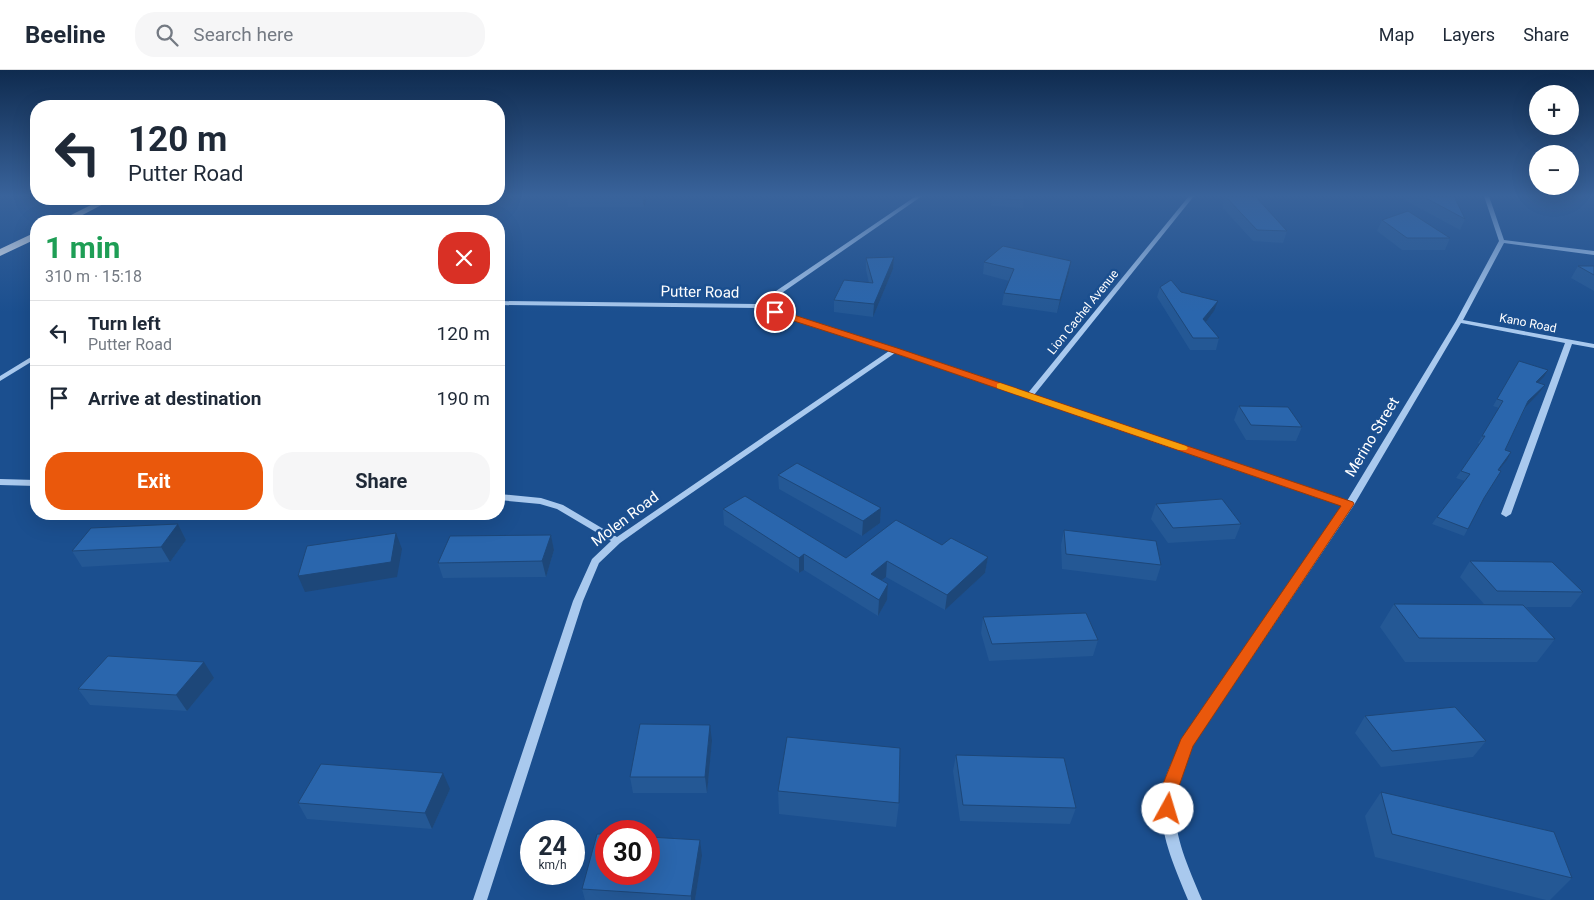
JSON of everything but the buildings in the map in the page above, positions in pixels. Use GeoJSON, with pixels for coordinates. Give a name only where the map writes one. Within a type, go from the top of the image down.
{"type":"FeatureCollection","features":[{"type":"Feature","properties":{"kind":"highway"},"geometry":{"type":"LineString","coordinates":[[0,253],[30,238]]}},
{"type":"Feature","properties":{"kind":"street"},"geometry":{"type":"LineString","coordinates":[[758,306],[863,235]]}},
{"type":"Feature","properties":{"kind":"street","name":"Lion Cachel Avenue"},"geometry":{"type":"LineString","coordinates":[[1030,396],[1161,235]]}},
{"type":"Feature","properties":{"kind":"street"},"geometry":{"type":"LineString","coordinates":[[1500,235],[1502,241],[1594,253]]}},
{"type":"Feature","properties":{"kind":"street","name":"Merino Street"},"geometry":{"type":"LineString","coordinates":[[1195,900],[1172,838],[1168,809],[1169,789],[1176,766],[1186,744],[1348,504],[1459,321],[1502,241]]}},
{"type":"Feature","properties":{"kind":"street","name":"Putter Road"},"geometry":{"type":"LineString","coordinates":[[505,302],[758,306],[894,350],[1348,504]]}},
{"type":"Feature","properties":{"kind":"street","name":"Kano Road"},"geometry":{"type":"LineString","coordinates":[[1459,321],[1594,346]]}},
{"type":"Feature","properties":{"kind":"street"},"geometry":{"type":"LineString","coordinates":[[1506,514],[1570,342]]}},
{"type":"Feature","properties":{"kind":"street","name":"Molen Road"},"geometry":{"type":"LineString","coordinates":[[480,900],[578,601],[595,561],[616,541],[894,350]]}},
{"type":"Feature","properties":{"kind":"street"},"geometry":{"type":"LineString","coordinates":[[0,379],[30,360]]}},
{"type":"Feature","properties":{"kind":"street"},"geometry":{"type":"LineString","coordinates":[[0,482],[30,483]]}},
{"type":"Feature","properties":{"kind":"street"},"geometry":{"type":"LineString","coordinates":[[505,498],[541,501],[560,507],[616,541]]}},
{"type":"Feature","properties":{"kind":"slow traffic"},"geometry":{"type":"LineString","coordinates":[[1000,386],[1182,448]]}},
{"type":"Feature","properties":{"kind":"route"},"geometry":{"type":"LineString","coordinates":[[775,312],[894,350],[1348,504],[1186,744],[1176,766],[1169,789],[1168,809]]}}]}
